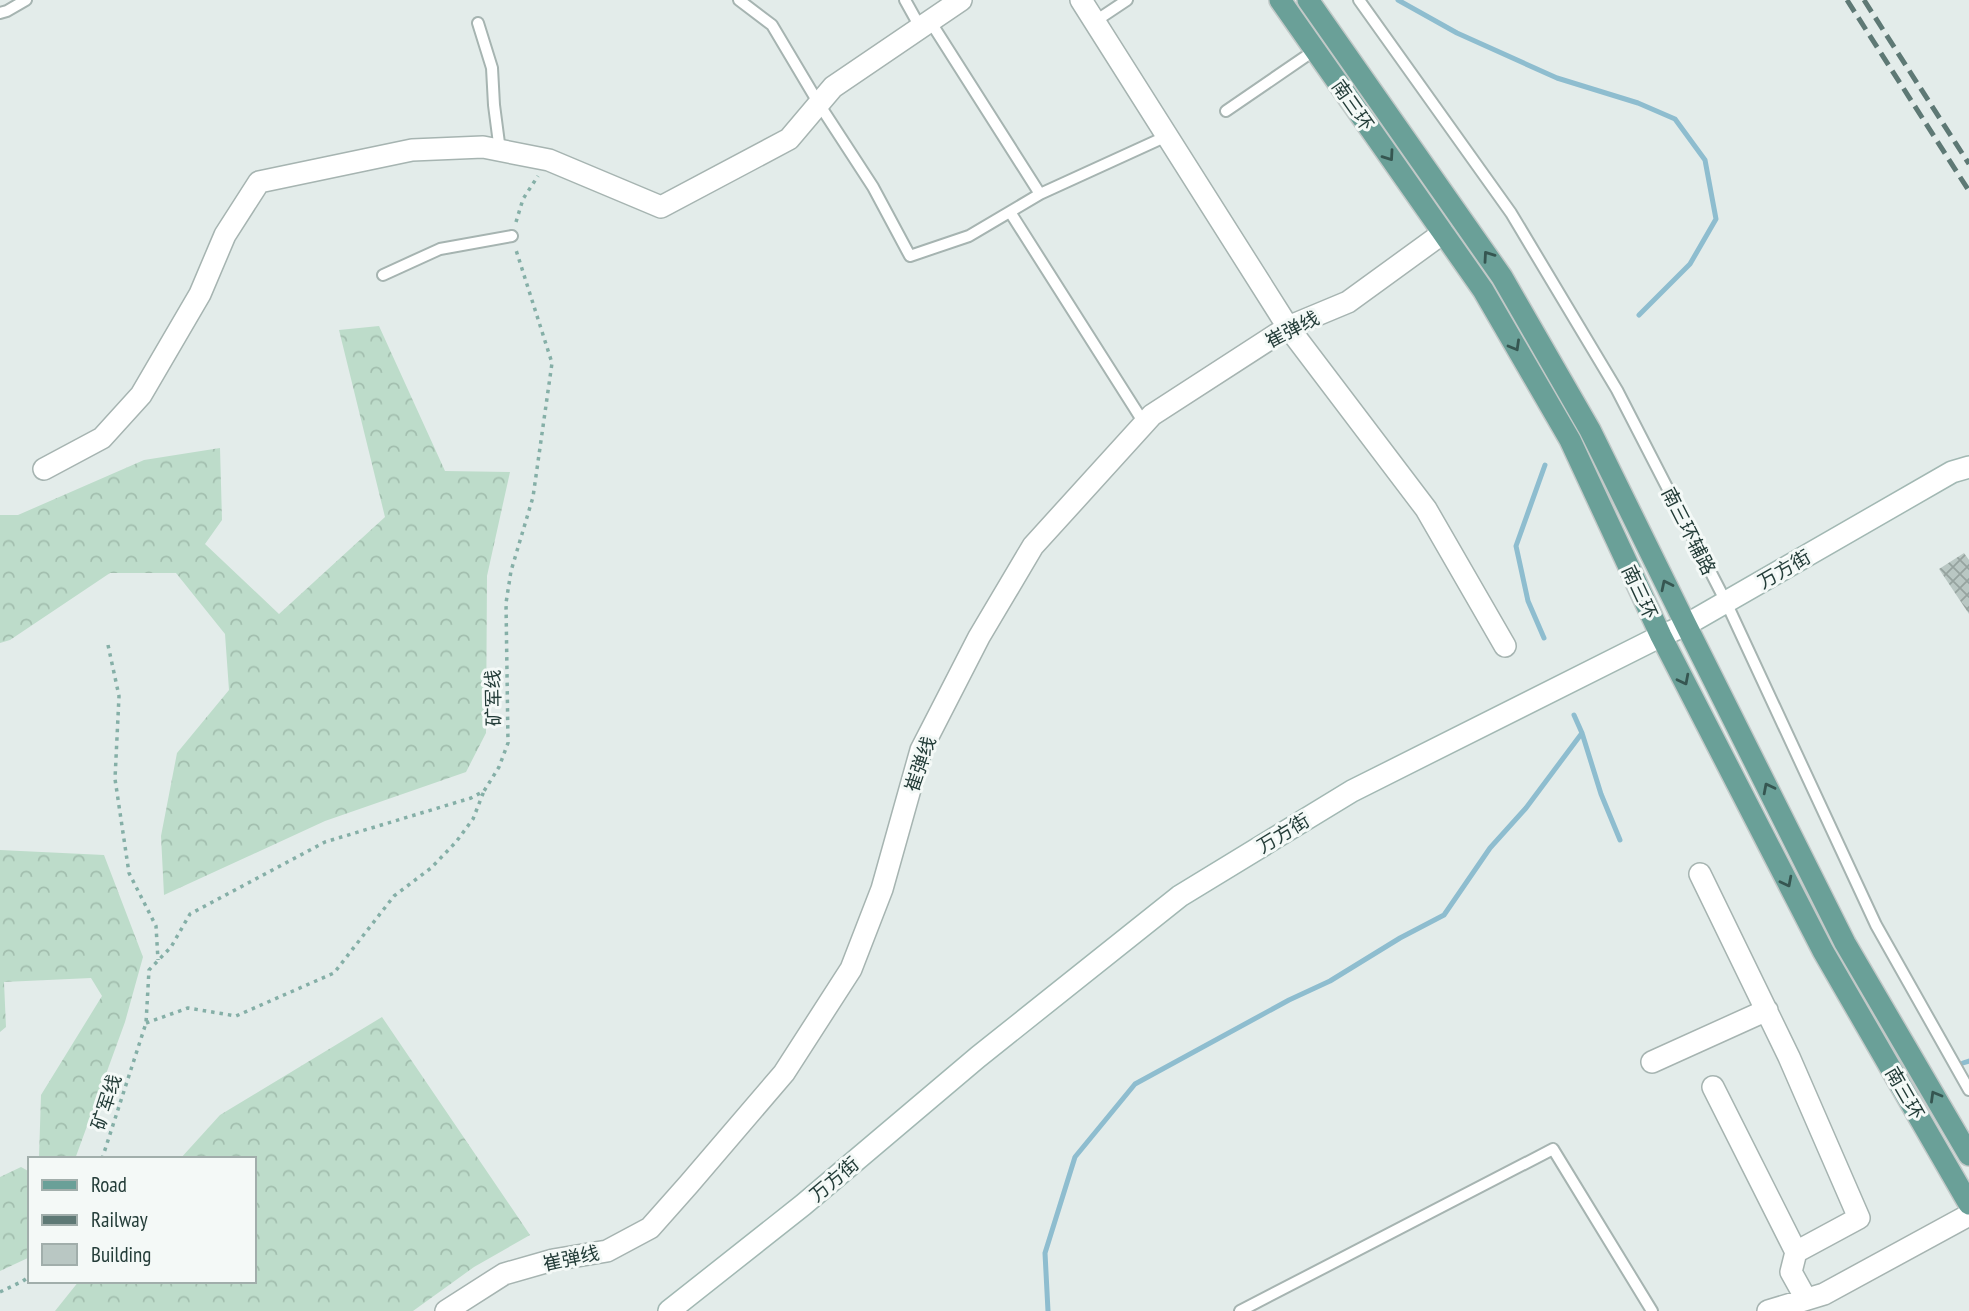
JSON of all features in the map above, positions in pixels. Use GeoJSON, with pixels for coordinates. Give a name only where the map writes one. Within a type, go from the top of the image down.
{"type":"FeatureCollection","features":[{"type":"Feature","properties":{"kind":"main road","name":"南三环"},"geometry":{"type":"LineString","coordinates":[[1280,0],[1483,290],[1570,440],[1661,636],[1822,951],[1969,1203]]}},
{"type":"Feature","properties":{"kind":"main road","name":"南三环"},"geometry":{"type":"LineString","coordinates":[[1308,0],[1502,277],[1590,430],[1846,943],[1969,1155]]}},
{"type":"Feature","properties":{"kind":"street"},"geometry":{"type":"LineString","coordinates":[[44,469],[102,438],[141,395],[200,294],[225,235],[259,182],[412,150],[482,147],[549,160],[661,207],[789,139],[833,87],[961,0]]}},
{"type":"Feature","properties":{"kind":"street"},"geometry":{"type":"LineString","coordinates":[[1081,0],[1288,327],[1426,509],[1505,646]]}},
{"type":"Feature","properties":{"kind":"street","name":"崔弹线"},"geometry":{"type":"LineString","coordinates":[[446,1311],[504,1274],[554,1260],[607,1251],[650,1228],[784,1073],[850,969],[882,889],[921,750],[979,637],[1033,546],[1152,415],[1288,327],[1348,302],[1443,233]]}},
{"type":"Feature","properties":{"kind":"street","name":"万方街"},"geometry":{"type":"LineString","coordinates":[[669,1311],[803,1205],[978,1057],[1180,896],[1352,791],[1686,625],[1952,472],[1969,467]]}},
{"type":"Feature","properties":{"kind":"street"},"geometry":{"type":"LineString","coordinates":[[1700,874],[1789,1056],[1859,1218],[1796,1251]]}},
{"type":"Feature","properties":{"kind":"street"},"geometry":{"type":"LineString","coordinates":[[1652,1062],[1767,1010]]}},
{"type":"Feature","properties":{"kind":"street"},"geometry":{"type":"LineString","coordinates":[[1713,1087],[1796,1251],[1791,1272],[1807,1298]]}},
{"type":"Feature","properties":{"kind":"street"},"geometry":{"type":"LineString","coordinates":[[1768,1311],[1824,1294],[1969,1215]]}},
{"type":"Feature","properties":{"kind":"lane"},"geometry":{"type":"LineString","coordinates":[[0,13],[26,0]]}},
{"type":"Feature","properties":{"kind":"lane"},"geometry":{"type":"LineString","coordinates":[[739,0],[772,25],[873,187],[910,256],[970,236],[1040,194],[1167,136]]}},
{"type":"Feature","properties":{"kind":"lane"},"geometry":{"type":"LineString","coordinates":[[905,0],[925,24],[1040,194]]}},
{"type":"Feature","properties":{"kind":"lane"},"geometry":{"type":"LineString","coordinates":[[1094,22],[1127,0]]}},
{"type":"Feature","properties":{"kind":"lane","name":"南三环辅路"},"geometry":{"type":"LineString","coordinates":[[1359,0],[1511,213],[1618,390],[1726,602],[1876,925],[1969,1090]]}},
{"type":"Feature","properties":{"kind":"lane"},"geometry":{"type":"LineString","coordinates":[[478,23],[492,68],[500,151]]}},
{"type":"Feature","properties":{"kind":"lane"},"geometry":{"type":"LineString","coordinates":[[1226,111],[1315,50]]}},
{"type":"Feature","properties":{"kind":"lane"},"geometry":{"type":"LineString","coordinates":[[1010,212],[1144,423]]}},
{"type":"Feature","properties":{"kind":"lane"},"geometry":{"type":"LineString","coordinates":[[383,275],[440,249],[512,236]]}},
{"type":"Feature","properties":{"kind":"lane"},"geometry":{"type":"LineString","coordinates":[[1240,1311],[1553,1149],[1652,1311]]}},
{"type":"Feature","properties":{"kind":"path"},"geometry":{"type":"LineString","coordinates":[[512,236],[523,199],[549,160]]}},
{"type":"Feature","properties":{"kind":"path","name":"矿军线"},"geometry":{"type":"LineString","coordinates":[[103,1157],[146,1023],[149,970],[171,947],[190,914],[325,842],[471,798],[484,791],[499,767],[508,743],[506,603],[511,571],[533,497],[552,363],[512,236]]}},
{"type":"Feature","properties":{"kind":"path"},"geometry":{"type":"LineString","coordinates":[[108,645],[119,696],[115,779],[129,873],[156,926],[158,960]]}},
{"type":"Feature","properties":{"kind":"path"},"geometry":{"type":"LineString","coordinates":[[146,1023],[188,1008],[236,1016],[334,972],[394,896],[431,867],[456,842],[473,819],[484,791]]}},
{"type":"Feature","properties":{"kind":"path"},"geometry":{"type":"LineString","coordinates":[[0,1292],[28,1277]]}},
{"type":"Feature","properties":{"kind":"green space"},"geometry":{"type":"Polygon","coordinates":[[[379,326],[445,471],[510,472],[487,576],[486,733],[466,772],[325,821],[164,895],[161,836],[177,753],[229,690],[225,634],[176,573],[110,573],[10,640],[0,643],[0,515],[18,515],[144,460],[220,448],[222,520],[205,544],[279,614],[385,517],[339,330],[379,326]]]}},
{"type":"Feature","properties":{"kind":"green space"},"geometry":{"type":"Polygon","coordinates":[[[0,850],[104,855],[143,957],[125,1022],[76,1157],[39,1157],[41,1095],[102,996],[91,978],[4,982],[6,1027],[0,1032],[0,850]]]}},
{"type":"Feature","properties":{"kind":"green space"},"geometry":{"type":"Polygon","coordinates":[[[382,1017],[530,1235],[474,1267],[413,1311],[55,1311],[77,1283],[256,1283],[256,1157],[182,1157],[220,1115],[382,1017]]]}},
{"type":"Feature","properties":{"kind":"green space"},"geometry":{"type":"Polygon","coordinates":[[[21,1167],[28,1171],[28,1258],[0,1271],[0,1177],[21,1167]]]}},
{"type":"Feature","properties":{"kind":"building"},"geometry":{"type":"Polygon","coordinates":[[[1964,553],[1969,560],[1969,614],[1939,569],[1964,553]]]}},
{"type":"Feature","properties":{"kind":"waterway"},"geometry":{"type":"LineString","coordinates":[[1398,0],[1457,33],[1557,78],[1638,103],[1675,119],[1705,160],[1716,219],[1690,264],[1639,315]]}},
{"type":"Feature","properties":{"kind":"waterway"},"geometry":{"type":"LineString","coordinates":[[1544,638],[1528,601],[1516,546],[1545,465]]}},
{"type":"Feature","properties":{"kind":"waterway"},"geometry":{"type":"LineString","coordinates":[[1574,715],[1620,840]]}},
{"type":"Feature","properties":{"kind":"waterway"},"geometry":{"type":"LineString","coordinates":[[1048,1311],[1045,1253],[1075,1157],[1135,1084],[1289,1000],[1330,981],[1400,938],[1444,915],[1490,848],[1526,808],[1582,733]]}},
{"type":"Feature","properties":{"kind":"waterway"},"geometry":{"type":"LineString","coordinates":[[1963,1063],[1969,1061]]}},
{"type":"Feature","properties":{"kind":"railway"},"geometry":{"type":"LineString","coordinates":[[1847,0],[1969,191]]}},
{"type":"Feature","properties":{"kind":"railway"},"geometry":{"type":"LineString","coordinates":[[1864,0],[1969,164]]}}]}
